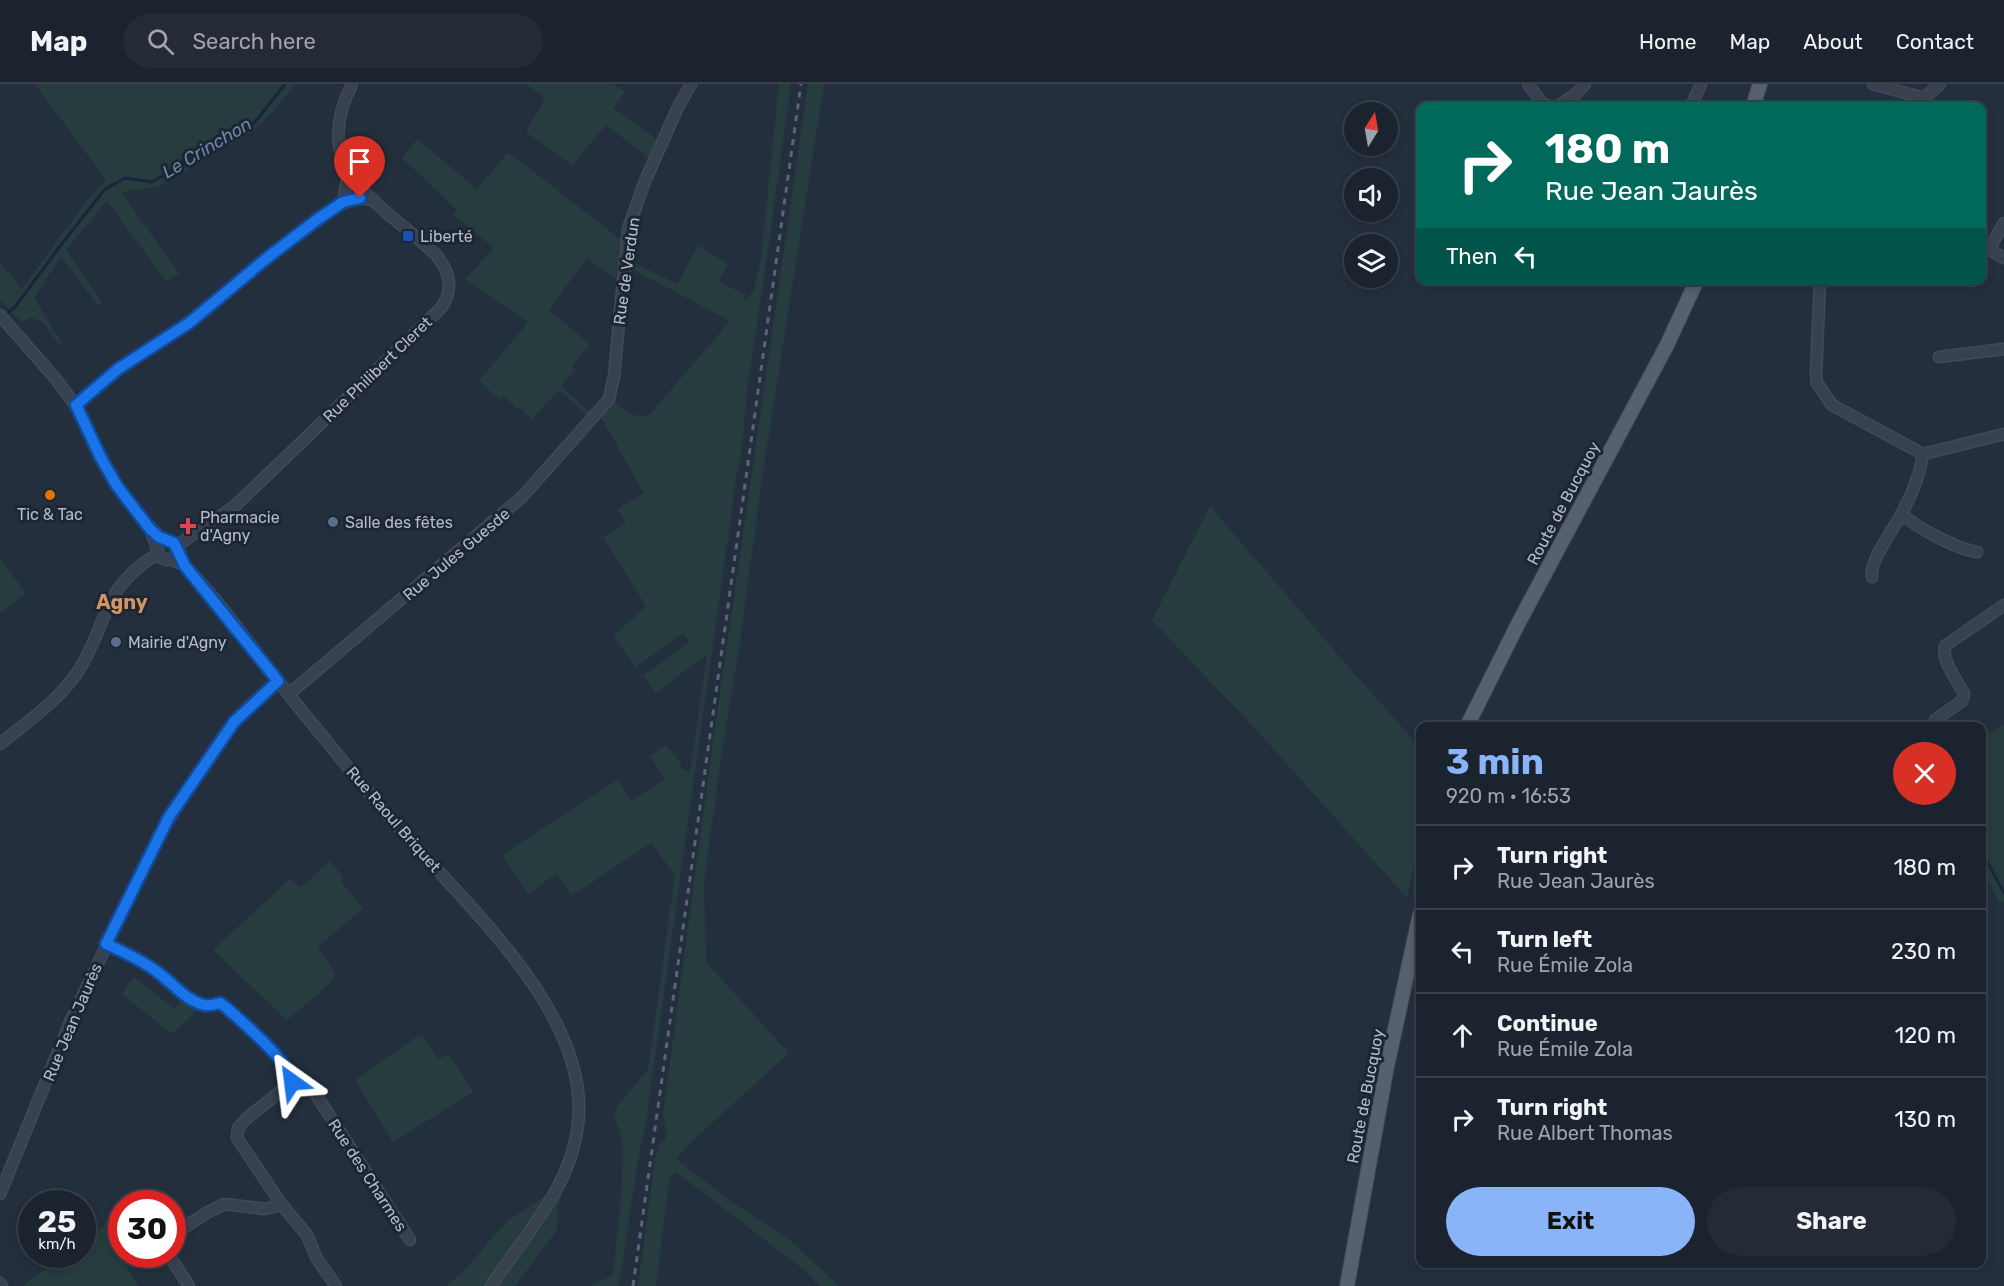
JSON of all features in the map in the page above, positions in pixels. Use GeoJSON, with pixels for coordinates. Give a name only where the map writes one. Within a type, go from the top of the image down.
{"type":"FeatureCollection","features":[{"type":"Feature","properties":{"kind":"main road"},"geometry":{"type":"LineString","coordinates":[[1754,102],[1760,84]]}},
{"type":"Feature","properties":{"kind":"main road","name":"Route de Bucquoy"},"geometry":{"type":"LineString","coordinates":[[1469,722],[1695,285]]}},
{"type":"Feature","properties":{"kind":"main road","name":"Route de Bucquoy"},"geometry":{"type":"LineString","coordinates":[[1347,1286],[1387,1066],[1416,932]]}},
{"type":"Feature","properties":{"kind":"street"},"geometry":{"type":"LineString","coordinates":[[343,202],[348,173],[340,152],[337,127],[352,84]]}},
{"type":"Feature","properties":{"kind":"street","name":"Rue de Verdun"},"geometry":{"type":"LineString","coordinates":[[609,399],[614,376],[628,230],[645,181],[678,107],[691,84]]}},
{"type":"Feature","properties":{"kind":"street"},"geometry":{"type":"LineString","coordinates":[[1528,84],[1541,102]]}},
{"type":"Feature","properties":{"kind":"street"},"geometry":{"type":"LineString","coordinates":[[1564,102],[1585,84]]}},
{"type":"Feature","properties":{"kind":"street"},"geometry":{"type":"LineString","coordinates":[[1693,102],[1701,84]]}},
{"type":"Feature","properties":{"kind":"street"},"geometry":{"type":"LineString","coordinates":[[1873,84],[1925,102],[1940,84]]}},
{"type":"Feature","properties":{"kind":"street","name":"Rue Philibert Cleret"},"geometry":{"type":"LineString","coordinates":[[175,552],[182,544],[235,506],[445,302],[449,285],[445,267],[427,245],[374,200],[348,173]]}},
{"type":"Feature","properties":{"kind":"street"},"geometry":{"type":"LineString","coordinates":[[76,405],[118,369],[189,323],[274,252],[343,202],[360,198],[374,200]]}},
{"type":"Feature","properties":{"kind":"street"},"geometry":{"type":"LineString","coordinates":[[1986,246],[2004,223]]}},
{"type":"Feature","properties":{"kind":"street"},"geometry":{"type":"LineString","coordinates":[[1986,248],[2004,258]]}},
{"type":"Feature","properties":{"kind":"street"},"geometry":{"type":"LineString","coordinates":[[1820,285],[1815,374],[1823,395],[1832,405],[1923,454],[2004,434]]}},
{"type":"Feature","properties":{"kind":"street"},"geometry":{"type":"LineString","coordinates":[[0,744],[43,710],[69,683],[81,665],[114,594],[128,575],[160,547],[171,541],[175,552],[163,559],[160,547],[150,529],[117,486],[101,458],[76,405],[4,319]]}},
{"type":"Feature","properties":{"kind":"street"},"geometry":{"type":"LineString","coordinates":[[1939,357],[2004,349]]}},
{"type":"Feature","properties":{"kind":"street","name":"Rue Jules Guesde"},"geometry":{"type":"LineString","coordinates":[[289,694],[522,497],[609,399]]}},
{"type":"Feature","properties":{"kind":"street"},"geometry":{"type":"LineString","coordinates":[[1872,577],[1874,563],[1921,471],[1923,454]]}},
{"type":"Feature","properties":{"kind":"street"},"geometry":{"type":"LineString","coordinates":[[1901,514],[1913,524],[1958,546],[1977,552]]}},
{"type":"Feature","properties":{"kind":"street","name":"Rue Raoul Briquet"},"geometry":{"type":"LineString","coordinates":[[175,552],[395,823],[502,941],[543,1001],[571,1057],[579,1110],[575,1145],[561,1184],[491,1286]]}},
{"type":"Feature","properties":{"kind":"street"},"geometry":{"type":"LineString","coordinates":[[1935,720],[1962,701],[1964,694],[1945,659],[1943,650],[1946,645],[2004,604]]}},
{"type":"Feature","properties":{"kind":"street","name":"Rue Jean Jaurès"},"geometry":{"type":"LineString","coordinates":[[0,1194],[71,1020],[169,817],[234,722],[278,681]]}},
{"type":"Feature","properties":{"kind":"street"},"geometry":{"type":"LineString","coordinates":[[106,944],[157,971],[200,1004],[208,1006],[220,1003],[282,1062],[291,1074],[292,1082],[246,1119],[238,1128],[237,1138],[282,1205],[307,1235],[317,1258],[336,1286]]}},
{"type":"Feature","properties":{"kind":"street","name":"Rue des Charmes"},"geometry":{"type":"LineString","coordinates":[[292,1082],[301,1081],[313,1090],[410,1240]]}},
{"type":"Feature","properties":{"kind":"street"},"geometry":{"type":"LineString","coordinates":[[186,1226],[225,1204],[265,1209],[282,1205]]}},
{"type":"Feature","properties":{"kind":"street"},"geometry":{"type":"LineString","coordinates":[[177,1268],[189,1286]]}},
{"type":"Feature","properties":{"kind":"green space"},"geometry":{"type":"Polygon","coordinates":[[[35,84],[296,84],[252,132],[197,163],[171,181],[156,187],[121,192],[179,273],[167,282],[107,201],[66,250],[102,302],[98,306],[61,256],[34,298],[62,343],[59,344],[42,322],[30,317],[22,323],[0,300],[0,262],[22,289],[88,199],[106,180],[35,84]]]}},
{"type":"Feature","properties":{"kind":"green space"},"geometry":{"type":"Polygon","coordinates":[[[526,84],[613,84],[625,92],[613,108],[662,143],[654,162],[606,125],[572,165],[526,132],[545,98],[526,84]]]}},
{"type":"Feature","properties":{"kind":"green space"},"geometry":{"type":"Polygon","coordinates":[[[779,84],[791,84],[748,383],[742,451],[737,473],[645,1128],[640,1147],[619,1286],[589,1286],[613,1275],[622,1188],[623,1142],[614,1116],[618,1105],[648,1070],[675,875],[651,843],[572,896],[556,874],[528,894],[502,855],[617,780],[632,800],[665,779],[650,756],[666,745],[680,762],[682,769],[690,772],[707,654],[656,693],[643,676],[689,642],[683,634],[680,635],[636,667],[614,636],[646,606],[603,537],[626,523],[617,509],[644,493],[598,412],[609,399],[634,415],[651,413],[730,321],[630,268],[631,261],[678,284],[698,245],[728,264],[719,281],[745,295],[743,303],[754,290],[761,259],[779,84]]]}},
{"type":"Feature","properties":{"kind":"green space"},"geometry":{"type":"Polygon","coordinates":[[[808,84],[824,84],[761,485],[704,883],[706,962],[789,1053],[692,1141],[676,1159],[735,1204],[790,1240],[838,1286],[820,1286],[803,1269],[676,1172],[670,1177],[656,1286],[638,1286],[655,1159],[660,1144],[665,1140],[666,1133],[663,1114],[712,749],[808,84]]]}},
{"type":"Feature","properties":{"kind":"green space"},"geometry":{"type":"Polygon","coordinates":[[[417,139],[477,189],[508,152],[620,239],[616,280],[587,258],[549,310],[590,344],[572,366],[576,369],[561,386],[594,416],[591,419],[559,390],[532,419],[519,407],[517,409],[503,395],[499,399],[479,381],[528,322],[465,279],[494,248],[453,215],[457,210],[402,158],[417,139]]]}},
{"type":"Feature","properties":{"kind":"green space"},"geometry":{"type":"Polygon","coordinates":[[[1210,506],[1416,743],[1416,858],[1407,898],[1260,734],[1152,620],[1210,506]]]}},
{"type":"Feature","properties":{"kind":"green space"},"geometry":{"type":"Polygon","coordinates":[[[0,559],[26,593],[0,613],[0,559]]]}},
{"type":"Feature","properties":{"kind":"green space"},"geometry":{"type":"Polygon","coordinates":[[[2004,724],[2004,901],[1999,903],[1986,877],[1986,735],[2004,724]]]}},
{"type":"Feature","properties":{"kind":"green space"},"geometry":{"type":"Polygon","coordinates":[[[329,861],[344,877],[341,881],[363,908],[318,947],[335,976],[327,986],[287,1020],[213,950],[290,879],[301,888],[329,861]]]}},
{"type":"Feature","properties":{"kind":"green space"},"geometry":{"type":"Polygon","coordinates":[[[134,977],[174,1009],[186,995],[200,1004],[172,1034],[122,994],[134,977]]]}},
{"type":"Feature","properties":{"kind":"green space"},"geometry":{"type":"Polygon","coordinates":[[[422,1033],[438,1059],[449,1054],[473,1092],[393,1142],[355,1080],[422,1033]]]}},
{"type":"Feature","properties":{"kind":"green space"},"geometry":{"type":"Polygon","coordinates":[[[565,1179],[558,1208],[557,1230],[515,1286],[446,1286],[467,1268],[510,1219],[537,1202],[565,1179]]]}},
{"type":"Feature","properties":{"kind":"green space"},"geometry":{"type":"Polygon","coordinates":[[[108,1219],[108,1268],[127,1268],[138,1286],[22,1286],[46,1268],[96,1268],[96,1232],[105,1225],[104,1222],[108,1219]]]}},
{"type":"Feature","properties":{"kind":"waterway","name":"Le Crinchon"},"geometry":{"type":"LineString","coordinates":[[4,316],[15,307],[105,189],[125,178],[152,182],[255,122],[285,84]]}},
{"type":"Feature","properties":{"kind":"waterway"},"geometry":{"type":"LineString","coordinates":[[1988,863],[2004,893]]}},
{"type":"Feature","properties":{"kind":"railway"},"geometry":{"type":"LineString","coordinates":[[633,1286],[801,84]]}},
{"type":"Feature","properties":{"kind":"place","name":"Liberté"},"geometry":{"type":"Point","coordinates":[408,236]}},
{"type":"Feature","properties":{"kind":"place","name":"Tic & Tac"},"geometry":{"type":"Point","coordinates":[50,495]}},
{"type":"Feature","properties":{"kind":"place","name":"Salle des fêtes"},"geometry":{"type":"Point","coordinates":[333,522]}},
{"type":"Feature","properties":{"kind":"place","name":"Pharmacie d'Agny"},"geometry":{"type":"Point","coordinates":[188,526]}},
{"type":"Feature","properties":{"kind":"place","name":"Mairie d'Agny"},"geometry":{"type":"Point","coordinates":[116,642]}},
{"type":"Feature","properties":{"kind":"district","name":"Agny"},"geometry":{"type":"Point","coordinates":[122,602]}},
{"type":"Feature","properties":{"kind":"route"},"geometry":{"type":"LineString","coordinates":[[292,1082],[291,1074],[282,1062],[220,1003],[208,1006],[200,1004],[157,971],[106,944],[159,835],[206,760],[234,722],[278,681],[185,566],[174,543],[159,537],[150,529],[117,486],[76,405],[118,369],[189,323],[318,219],[343,202],[360,198]]}}]}
